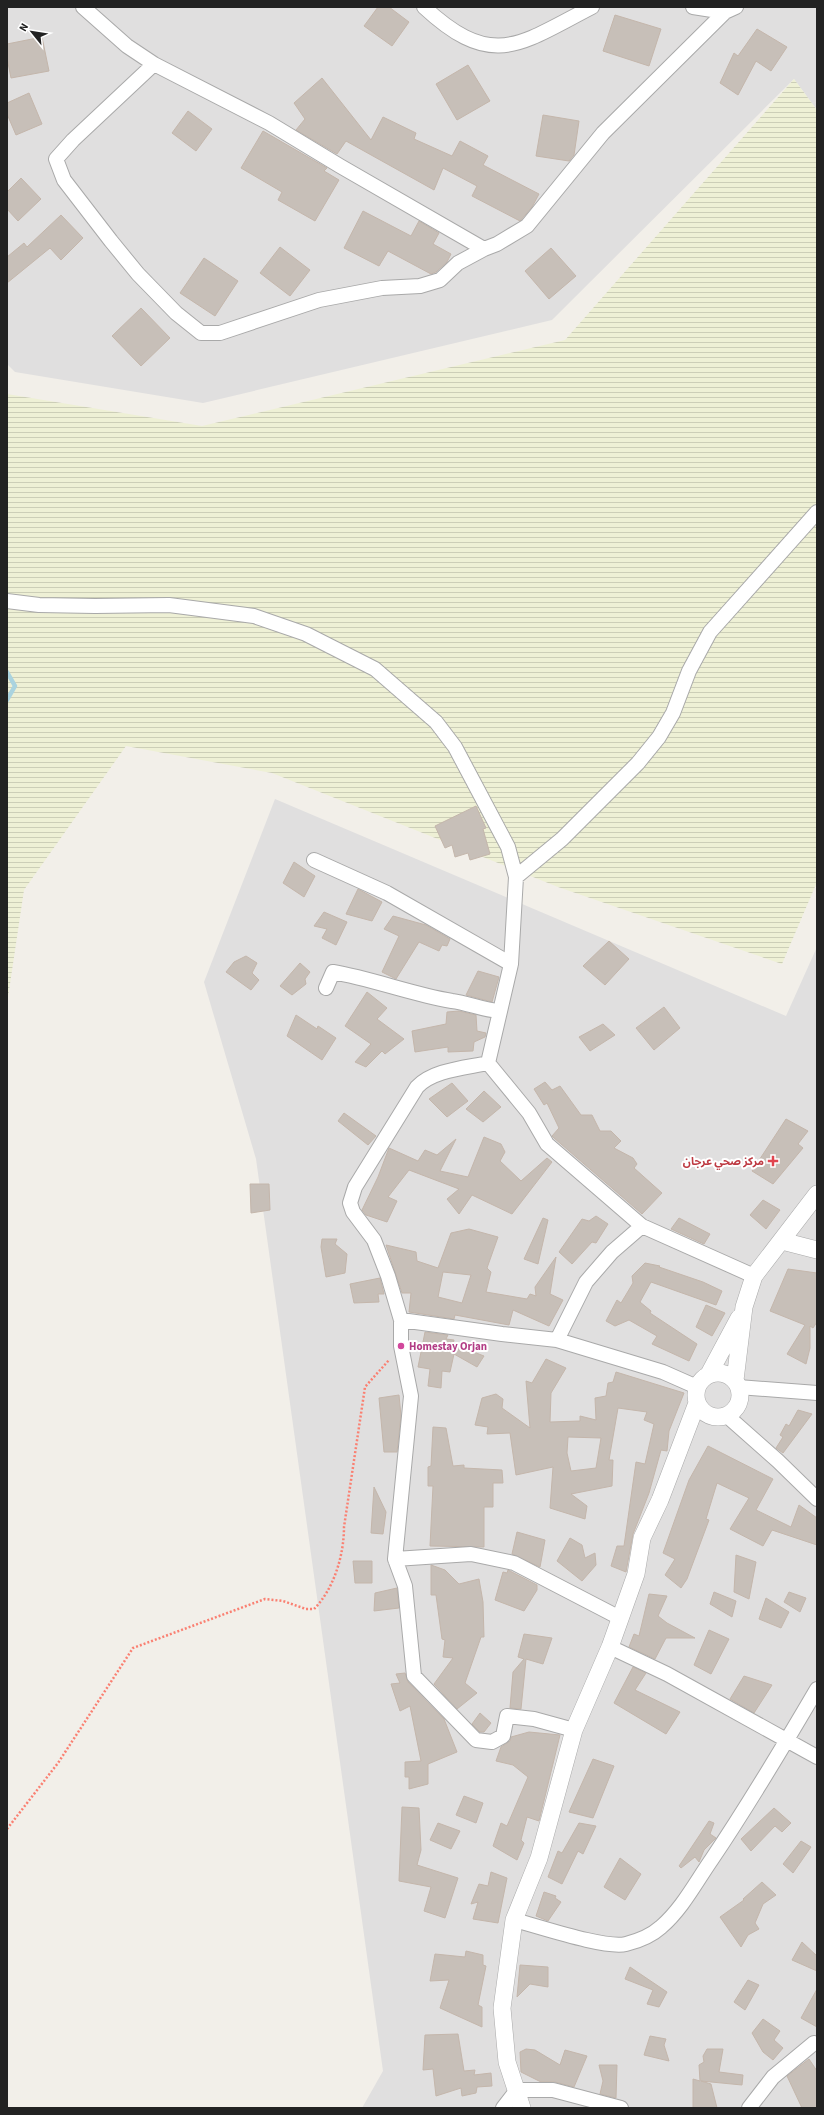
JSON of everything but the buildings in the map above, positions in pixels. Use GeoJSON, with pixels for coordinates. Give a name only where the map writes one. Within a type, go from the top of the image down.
{"type":"FeatureCollection","features":[{"type":"Feature","properties":{"kind":"street"},"geometry":{"type":"LineString","coordinates":[[83,7],[127,46],[154,64],[196,86],[228,100],[484,249]]}},
{"type":"Feature","properties":{"kind":"street"},"geometry":{"type":"LineString","coordinates":[[424,7],[457,34],[480,44],[509,45],[527,41],[592,7]]}},
{"type":"Feature","properties":{"kind":"street"},"geometry":{"type":"LineString","coordinates":[[693,7],[731,10]]}},
{"type":"Feature","properties":{"kind":"street"},"geometry":{"type":"LineString","coordinates":[[154,64],[72,140],[56,159],[64,180],[134,268],[176,313],[200,333],[220,333],[319,300],[382,288],[420,286],[440,280],[458,263],[497,244],[527,226],[603,133],[731,10]]}},
{"type":"Feature","properties":{"kind":"street"},"geometry":{"type":"LineString","coordinates":[[516,877],[562,839],[626,777],[642,758],[659,737],[674,713],[689,671],[710,632],[817,512]]}},
{"type":"Feature","properties":{"kind":"street"},"geometry":{"type":"LineString","coordinates":[[7,601],[39,605],[168,605],[254,616],[306,634],[375,669],[436,722],[455,747],[508,847],[516,877],[511,937],[511,964],[488,1063]]}},
{"type":"Feature","properties":{"kind":"street"},"geometry":{"type":"LineString","coordinates":[[314,860],[387,893],[511,964]]}},
{"type":"Feature","properties":{"kind":"street"},"geometry":{"type":"LineString","coordinates":[[326,988],[333,972],[355,976],[435,999],[452,1001],[487,1010],[499,1011]]}},
{"type":"Feature","properties":{"kind":"street"},"geometry":{"type":"LineString","coordinates":[[488,1063],[529,1113],[547,1144],[642,1226],[754,1276]]}},
{"type":"Feature","properties":{"kind":"street"},"geometry":{"type":"LineString","coordinates":[[488,1063],[435,1075],[423,1080],[417,1087],[355,1188],[350,1203],[353,1212],[374,1240],[388,1276],[400,1320],[401,1346],[411,1396],[395,1560],[405,1586],[414,1676],[476,1740],[492,1742],[502,1736],[507,1716],[534,1719],[574,1730]]}},
{"type":"Feature","properties":{"kind":"street"},"geometry":{"type":"LineString","coordinates":[[522,2108],[507,2062],[502,2008],[514,1920],[539,1858],[574,1730],[610,1648],[636,1574],[642,1538],[660,1500],[702,1380],[709,1374],[744,1307],[754,1276],[817,1194]]}},
{"type":"Feature","properties":{"kind":"street"},"geometry":{"type":"LineString","coordinates":[[557,1340],[586,1282],[612,1252],[642,1226]]}},
{"type":"Feature","properties":{"kind":"street"},"geometry":{"type":"LineString","coordinates":[[782,1241],[817,1250]]}},
{"type":"Feature","properties":{"kind":"street"},"geometry":{"type":"LineString","coordinates":[[400,1320],[557,1340],[663,1372],[697,1395],[700,1409],[712,1417],[726,1415],[738,1404],[740,1396],[737,1384],[744,1307]]}},
{"type":"Feature","properties":{"kind":"street"},"geometry":{"type":"LineString","coordinates":[[709,1374],[718,1373],[727,1375],[737,1384],[817,1393]]}},
{"type":"Feature","properties":{"kind":"street"},"geometry":{"type":"LineString","coordinates":[[726,1415],[778,1461],[817,1499]]}},
{"type":"Feature","properties":{"kind":"street"},"geometry":{"type":"LineString","coordinates":[[395,1560],[471,1554],[514,1563],[620,1618]]}},
{"type":"Feature","properties":{"kind":"street"},"geometry":{"type":"LineString","coordinates":[[610,1648],[667,1674],[817,1757]]}},
{"type":"Feature","properties":{"kind":"street"},"geometry":{"type":"LineString","coordinates":[[514,1920],[611,1944],[624,1945],[645,1938],[661,1927],[684,1901],[787,1740],[817,1689]]}},
{"type":"Feature","properties":{"kind":"street"},"geometry":{"type":"LineString","coordinates":[[749,2108],[773,2077],[816,2043]]}},
{"type":"Feature","properties":{"kind":"street"},"geometry":{"type":"LineString","coordinates":[[502,2108],[517,2090]]}},
{"type":"Feature","properties":{"kind":"street"},"geometry":{"type":"LineString","coordinates":[[517,2090],[553,2090],[621,2108]]}},
{"type":"Feature","properties":{"kind":"path"},"geometry":{"type":"LineString","coordinates":[[7,1829],[58,1763],[133,1648],[265,1600],[283,1601],[306,1609],[314,1609],[323,1600],[333,1580],[344,1544],[344,1527],[365,1387],[401,1346]]}},
{"type":"Feature","properties":{"kind":"shaded area"},"geometry":{"type":"Polygon","coordinates":[[[7,7],[817,7],[817,110],[794,79],[552,320],[203,403],[15,372],[7,364],[7,7]]]}},
{"type":"Feature","properties":{"kind":"shaded area"},"geometry":{"type":"Polygon","coordinates":[[[275,799],[786,1016],[817,947],[817,2108],[362,2108],[383,2071],[256,1159],[204,982],[275,799]]]}},
{"type":"Feature","properties":{"kind":"green space"},"geometry":{"type":"Polygon","coordinates":[[[794,79],[817,110],[817,882],[782,964],[558,887],[272,773],[126,746],[24,890],[7,1004],[7,394],[202,426],[565,340],[794,79]]]}},
{"type":"Feature","properties":{"kind":"waterway"},"geometry":{"type":"LineString","coordinates":[[7,672],[15,686],[7,700]]}},
{"type":"Feature","properties":{"kind":"place","name":"مركز صحي عرجان"},"geometry":{"type":"Point","coordinates":[773,1161]}},
{"type":"Feature","properties":{"kind":"place","name":"Homestay Orjan"},"geometry":{"type":"Point","coordinates":[401,1346]}}]}
